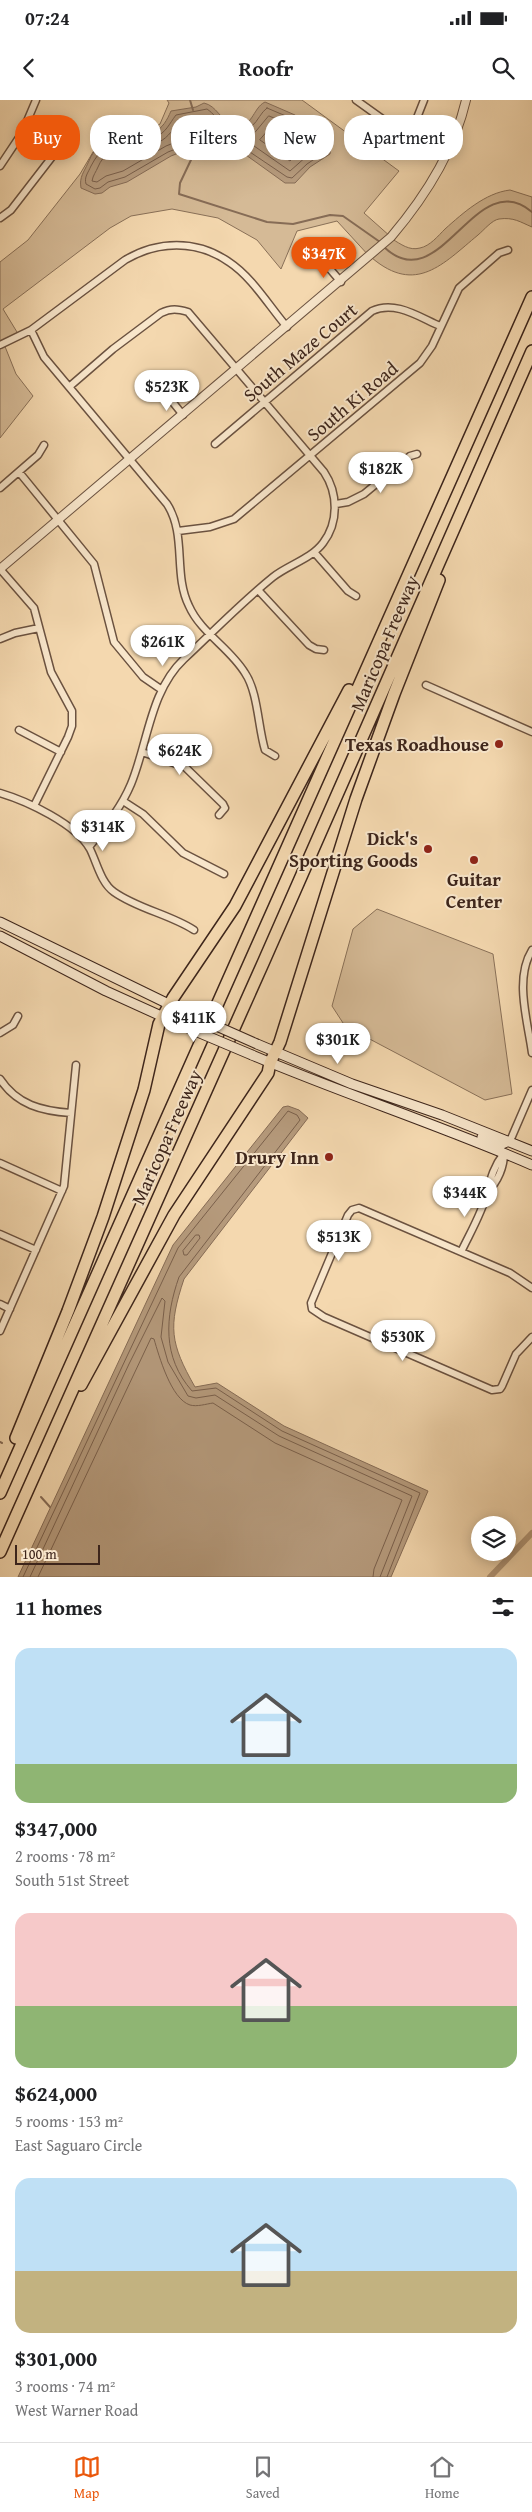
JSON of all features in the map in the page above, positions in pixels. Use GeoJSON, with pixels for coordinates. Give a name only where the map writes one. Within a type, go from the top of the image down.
{"type":"FeatureCollection","features":[{"type":"Feature","properties":{"kind":"highway","name":"Maricopa Freeway"},"geometry":{"type":"LineString","coordinates":[[0,1492],[532,297]]}},
{"type":"Feature","properties":{"kind":"highway","name":"Maricopa Freeway"},"geometry":{"type":"LineString","coordinates":[[0,1552],[264,961],[532,351]]}},
{"type":"Feature","properties":{"kind":"highway"},"geometry":{"type":"LineString","coordinates":[[22,1502],[43,1470],[93,1362],[161,1237],[268,1073],[270,1063],[280,1042],[356,799],[394,694],[445,565],[461,510]]}},
{"type":"Feature","properties":{"kind":"highway"},"geometry":{"type":"LineString","coordinates":[[0,1492],[9,1456],[68,1311],[109,1200],[133,1126],[163,1017],[169,1004],[235,906],[329,732],[400,578],[413,564]]}},
{"type":"Feature","properties":{"kind":"main road"},"geometry":{"type":"LineString","coordinates":[[0,922],[187,1013],[275,1052],[352,1084],[510,1141],[532,1151]]}},
{"type":"Feature","properties":{"kind":"main road"},"geometry":{"type":"LineString","coordinates":[[0,936],[106,991],[181,1025],[270,1063],[429,1122],[532,1165]]}},
{"type":"Feature","properties":{"kind":"main road"},"geometry":{"type":"LineString","coordinates":[[429,1122],[435,1119],[499,1144],[505,1145],[510,1141]]}},
{"type":"Feature","properties":{"kind":"street"},"geometry":{"type":"LineString","coordinates":[[30,115],[36,100]]}},
{"type":"Feature","properties":{"kind":"street"},"geometry":{"type":"LineString","coordinates":[[356,100],[377,115]]}},
{"type":"Feature","properties":{"kind":"street"},"geometry":{"type":"LineString","coordinates":[[418,115],[424,100]]}},
{"type":"Feature","properties":{"kind":"street"},"geometry":{"type":"LineString","coordinates":[[462,115],[466,100]]}},
{"type":"Feature","properties":{"kind":"street"},"geometry":{"type":"LineString","coordinates":[[0,166],[15,145]]}},
{"type":"Feature","properties":{"kind":"street"},"geometry":{"type":"LineString","coordinates":[[0,218],[11,210],[50,160]]}},
{"type":"Feature","properties":{"kind":"street"},"geometry":{"type":"LineString","coordinates":[[34,806],[72,726],[72,712],[51,672],[34,608],[0,569],[341,282],[401,226],[423,197],[443,160]]}},
{"type":"Feature","properties":{"kind":"street"},"geometry":{"type":"LineString","coordinates":[[0,345],[31,330],[140,251],[168,245],[197,247],[229,262],[242,273],[287,327]]}},
{"type":"Feature","properties":{"kind":"street","name":"South Ki Road"},"geometry":{"type":"LineString","coordinates":[[178,531],[210,528],[234,519],[420,363],[432,346],[452,299],[464,282],[499,253],[508,250]]}},
{"type":"Feature","properties":{"kind":"street"},"geometry":{"type":"LineString","coordinates":[[324,262],[341,282]]}},
{"type":"Feature","properties":{"kind":"street","name":"South Maze Court"},"geometry":{"type":"LineString","coordinates":[[215,444],[372,311],[381,307],[402,310],[440,326]]}},
{"type":"Feature","properties":{"kind":"street"},"geometry":{"type":"LineString","coordinates":[[69,387],[113,349],[161,314],[169,310],[179,309],[188,312],[310,455],[330,481],[336,504],[329,533],[314,552],[286,567],[175,669],[162,690],[142,752],[123,801],[89,847]]}},
{"type":"Feature","properties":{"kind":"street"},"geometry":{"type":"LineString","coordinates":[[31,330],[44,357],[167,504],[174,515],[178,531],[185,597],[196,617],[247,675],[265,750],[275,756]]}},
{"type":"Feature","properties":{"kind":"street"},"geometry":{"type":"LineString","coordinates":[[167,395],[183,415]]}},
{"type":"Feature","properties":{"kind":"street"},"geometry":{"type":"LineString","coordinates":[[0,488],[38,455],[44,445]]}},
{"type":"Feature","properties":{"kind":"street"},"geometry":{"type":"LineString","coordinates":[[336,504],[356,499],[410,456],[417,454]]}},
{"type":"Feature","properties":{"kind":"street"},"geometry":{"type":"LineString","coordinates":[[19,472],[94,564],[114,642],[143,677],[162,690]]}},
{"type":"Feature","properties":{"kind":"street"},"geometry":{"type":"LineString","coordinates":[[314,552],[348,591],[356,596]]}},
{"type":"Feature","properties":{"kind":"street"},"geometry":{"type":"LineString","coordinates":[[258,591],[309,645],[316,650],[324,650]]}},
{"type":"Feature","properties":{"kind":"street"},"geometry":{"type":"LineString","coordinates":[[0,640],[14,633],[39,628]]}},
{"type":"Feature","properties":{"kind":"street"},"geometry":{"type":"LineString","coordinates":[[426,686],[532,732]]}},
{"type":"Feature","properties":{"kind":"street"},"geometry":{"type":"LineString","coordinates":[[19,730],[61,752]]}},
{"type":"Feature","properties":{"kind":"street"},"geometry":{"type":"LineString","coordinates":[[142,752],[178,763],[195,774],[223,804],[225,808],[220,814]]}},
{"type":"Feature","properties":{"kind":"street"},"geometry":{"type":"LineString","coordinates":[[0,793],[34,806],[68,828],[89,847],[104,880],[114,892],[194,930]]}},
{"type":"Feature","properties":{"kind":"street"},"geometry":{"type":"LineString","coordinates":[[123,801],[143,814],[183,853],[224,874]]}},
{"type":"Feature","properties":{"kind":"street"},"geometry":{"type":"LineString","coordinates":[[532,950],[527,960],[523,981],[532,1053]]}},
{"type":"Feature","properties":{"kind":"street"},"geometry":{"type":"LineString","coordinates":[[0,1032],[13,1025],[18,1016]]}},
{"type":"Feature","properties":{"kind":"street"},"geometry":{"type":"LineString","coordinates":[[0,1331],[66,1178],[76,1065]]}},
{"type":"Feature","properties":{"kind":"street"},"geometry":{"type":"LineString","coordinates":[[0,1079],[17,1098],[31,1106],[46,1111],[71,1113]]}},
{"type":"Feature","properties":{"kind":"street"},"geometry":{"type":"LineString","coordinates":[[510,1141],[532,1090]]}},
{"type":"Feature","properties":{"kind":"street"},"geometry":{"type":"LineString","coordinates":[[462,1252],[487,1193],[494,1185],[501,1170],[504,1153]]}},
{"type":"Feature","properties":{"kind":"street"},"geometry":{"type":"LineString","coordinates":[[0,1163],[62,1191]]}},
{"type":"Feature","properties":{"kind":"street"},"geometry":{"type":"LineString","coordinates":[[532,1288],[517,1276],[364,1210],[356,1209],[348,1215],[313,1297],[312,1309],[324,1317],[492,1390],[500,1389],[505,1382],[516,1354],[532,1336]]}},
{"type":"Feature","properties":{"kind":"street"},"geometry":{"type":"LineString","coordinates":[[0,1234],[36,1250]]}},
{"type":"Feature","properties":{"kind":"street"},"geometry":{"type":"LineString","coordinates":[[0,1304],[10,1309]]}},
{"type":"Feature","properties":{"kind":"shaded area"},"geometry":{"type":"Polygon","coordinates":[[[167,100],[302,100],[322,115],[265,115],[265,160],[334,160],[334,123],[344,131],[344,160],[384,160],[399,171],[364,213],[391,237],[370,257],[337,221],[297,231],[281,269],[257,240],[218,218],[172,209],[131,216],[110,228],[3,309],[20,337],[4,344],[16,374],[33,396],[0,438],[0,262],[28,240],[80,174],[90,157],[90,160],[161,160],[161,122],[169,103],[167,100]]]}},
{"type":"Feature","properties":{"kind":"shaded area"},"geometry":{"type":"Polygon","coordinates":[[[510,190],[532,197],[532,227],[513,219],[496,220],[441,265],[416,275],[402,274],[388,269],[372,258],[392,239],[409,248],[424,247],[467,210],[483,199],[510,190]]]}},
{"type":"Feature","properties":{"kind":"shaded area"},"geometry":{"type":"Polygon","coordinates":[[[377,909],[493,954],[512,1094],[485,1100],[345,1026],[332,1006],[353,929],[377,909]]]}},
{"type":"Feature","properties":{"kind":"water"},"geometry":{"type":"Polygon","coordinates":[[[265,102],[295,115],[265,115],[265,160],[321,160],[310,167],[295,183],[285,183],[253,160],[255,160],[255,115],[253,115],[265,102]]]}},
{"type":"Feature","properties":{"kind":"water"},"geometry":{"type":"Polygon","coordinates":[[[204,103],[212,107],[220,115],[171,115],[171,156],[127,182],[110,187],[102,193],[95,194],[81,188],[81,178],[90,160],[161,160],[161,127],[171,111],[196,107],[204,103]]]}},
{"type":"Feature","properties":{"kind":"water"},"geometry":{"type":"Polygon","coordinates":[[[288,1106],[299,1110],[308,1118],[184,1279],[175,1310],[174,1334],[176,1346],[195,1387],[217,1383],[284,1426],[428,1491],[391,1577],[18,1577],[173,1245],[283,1107],[288,1106]]]}},
{"type":"Feature","properties":{"kind":"waterway"},"geometry":{"type":"LineString","coordinates":[[190,100],[193,110]]}},
{"type":"Feature","properties":{"kind":"waterway"},"geometry":{"type":"LineString","coordinates":[[191,160],[180,183],[179,194],[267,222],[293,224],[330,215],[343,216],[380,242]]}},
{"type":"Feature","properties":{"kind":"waterway"},"geometry":{"type":"LineString","coordinates":[[383,246],[403,259],[422,258],[440,247],[475,216],[493,205],[512,202],[532,212]]}},
{"type":"Feature","properties":{"kind":"waterway"},"geometry":{"type":"LineString","coordinates":[[41,1497],[50,1507]]}},
{"type":"Feature","properties":{"kind":"waterway"},"geometry":{"type":"LineString","coordinates":[[490,1577],[532,1533]]}},
{"type":"Feature","properties":{"kind":"place","name":"Texas Roadhouse"},"geometry":{"type":"Point","coordinates":[499,744]}},
{"type":"Feature","properties":{"kind":"place","name":"Dick's Sporting Goods"},"geometry":{"type":"Point","coordinates":[428,849]}},
{"type":"Feature","properties":{"kind":"place","name":"Guitar Center"},"geometry":{"type":"Point","coordinates":[474,860]}},
{"type":"Feature","properties":{"kind":"place","name":"Drury Inn"},"geometry":{"type":"Point","coordinates":[329,1157]}}]}
